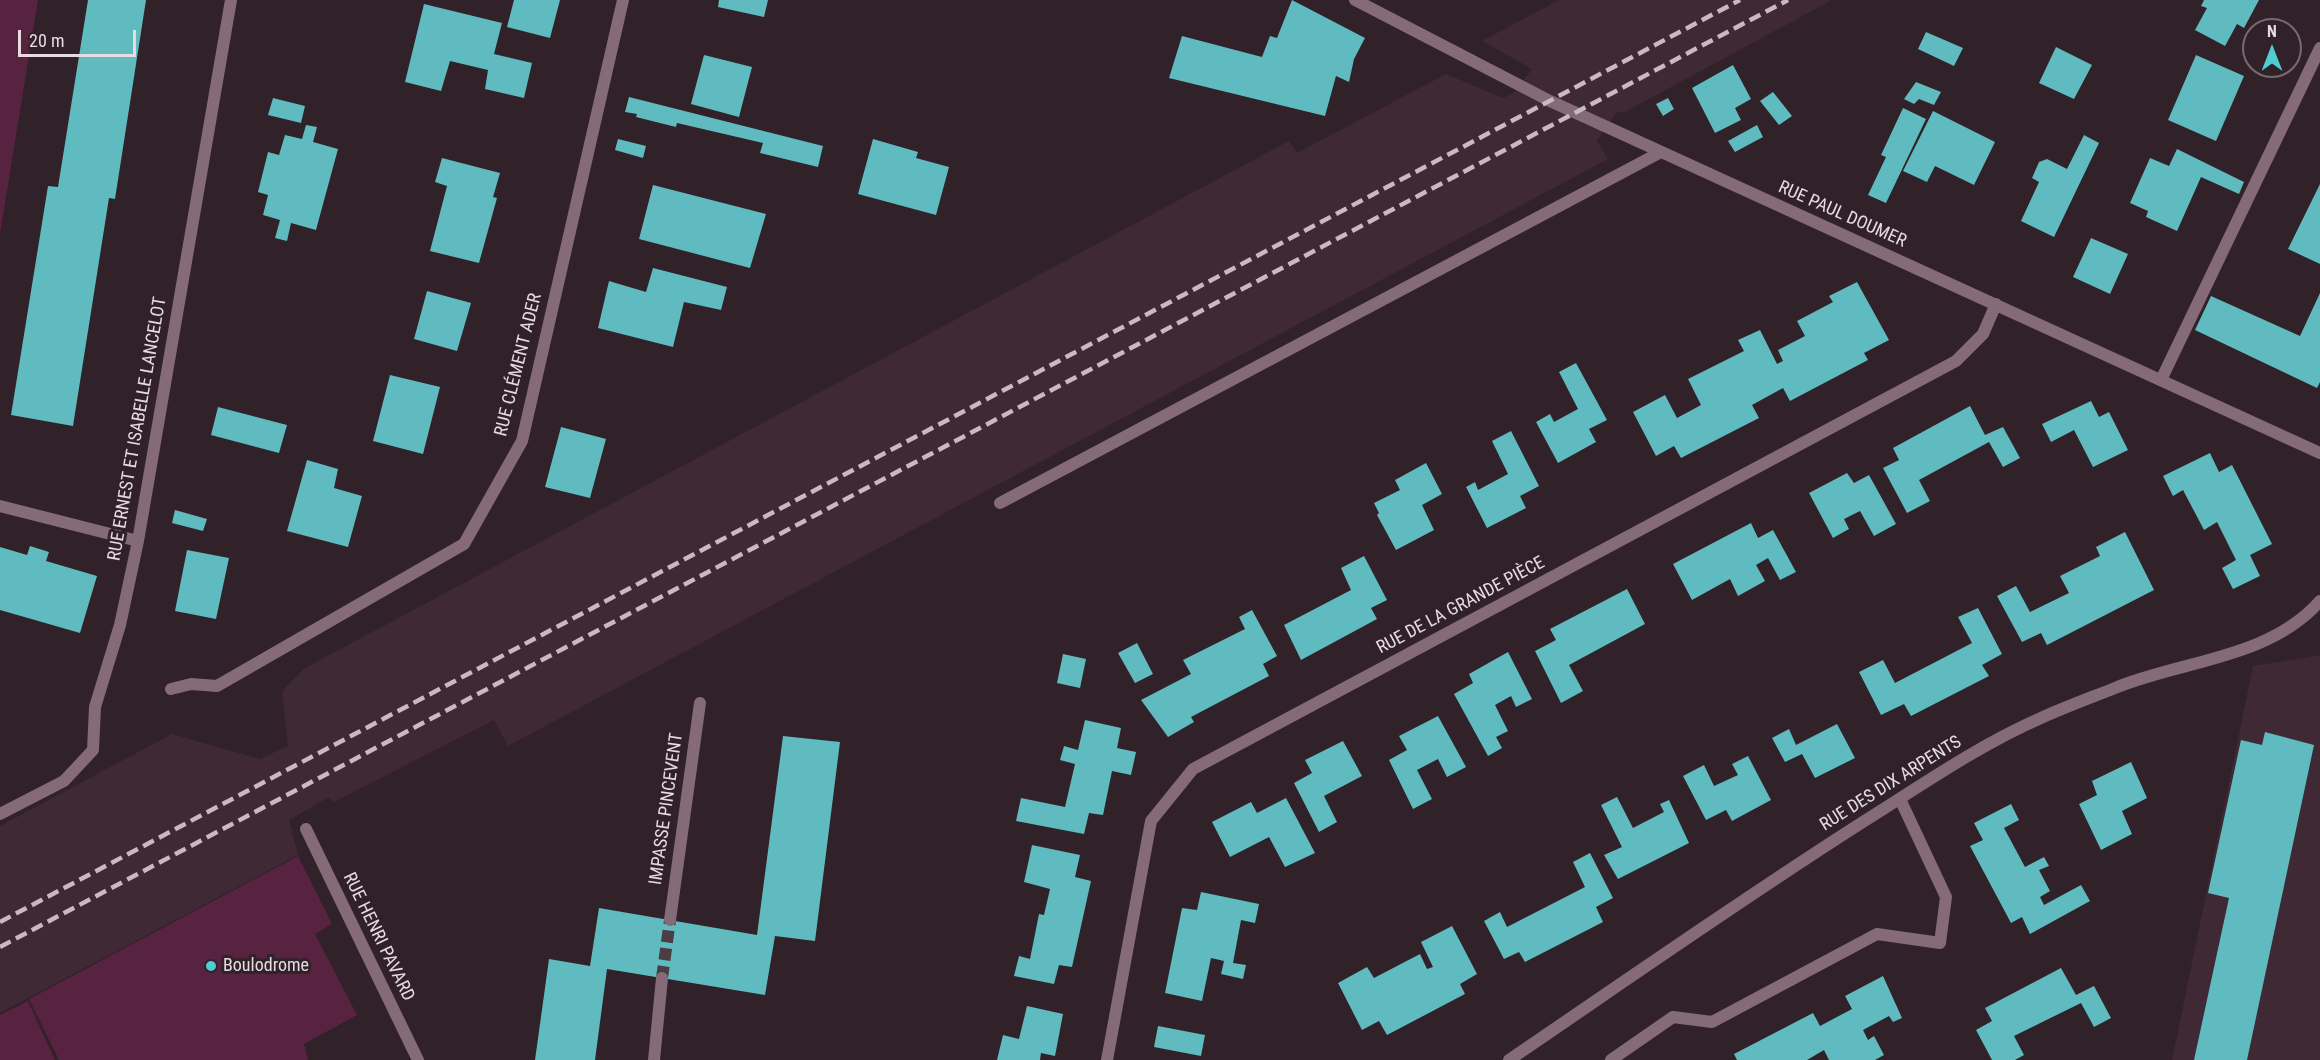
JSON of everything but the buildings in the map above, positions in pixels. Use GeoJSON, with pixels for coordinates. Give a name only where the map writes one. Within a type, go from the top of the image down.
{"type":"FeatureCollection","features":[{"type":"Feature","properties":{"kind":"street","name":"RUE ERNEST ET ISABELLE LANCELOT"},"geometry":{"type":"LineString","coordinates":[[0,814],[64,781],[93,750],[95,706],[120,625],[138,542],[231,0]]}},
{"type":"Feature","properties":{"kind":"street","name":"RUE CLÉMENT ADER"},"geometry":{"type":"LineString","coordinates":[[171,690],[191,684],[217,686],[464,544],[522,441],[623,0]]}},
{"type":"Feature","properties":{"kind":"street","name":"RUE PAUL DOUMER"},"geometry":{"type":"LineString","coordinates":[[1355,0],[1550,101],[2320,453]]}},
{"type":"Feature","properties":{"kind":"street"},"geometry":{"type":"LineString","coordinates":[[2161,380],[2320,48]]}},
{"type":"Feature","properties":{"kind":"street"},"geometry":{"type":"LineString","coordinates":[[1000,503],[1661,152]]}},
{"type":"Feature","properties":{"kind":"street","name":"RUE DE LA GRANDE PIÈCE"},"geometry":{"type":"LineString","coordinates":[[1107,1060],[1151,821],[1193,769],[1956,361],[1983,334],[1996,304]]}},
{"type":"Feature","properties":{"kind":"street"},"geometry":{"type":"LineString","coordinates":[[0,506],[138,542]]}},
{"type":"Feature","properties":{"kind":"street","name":"RUE DES DIX ARPENTS"},"geometry":{"type":"LineString","coordinates":[[1509,1060],[1794,866],[1956,764],[2039,718],[2140,678],[2274,638],[2304,619],[2320,601]]}},
{"type":"Feature","properties":{"kind":"street","name":"IMPASSE PINCEVENT"},"geometry":{"type":"LineString","coordinates":[[670,920],[700,703]]}},
{"type":"Feature","properties":{"kind":"street"},"geometry":{"type":"LineString","coordinates":[[1611,1060],[1673,1017],[1712,1022],[1877,934],[1940,943],[1946,897],[1900,799]]}},
{"type":"Feature","properties":{"kind":"street","name":"RUE HENRI PAVARD"},"geometry":{"type":"LineString","coordinates":[[306,829],[418,1060]]}},
{"type":"Feature","properties":{"kind":"street"},"geometry":{"type":"LineString","coordinates":[[654,1060],[662,978]]}},
{"type":"Feature","properties":{"kind":"shaded area"},"geometry":{"type":"Polygon","coordinates":[[[0,0],[38,0],[0,234],[0,0]]]}},
{"type":"Feature","properties":{"kind":"shaded area"},"geometry":{"type":"Polygon","coordinates":[[[1559,0],[1832,0],[1625,112],[1617,112],[1597,141],[1608,159],[508,746],[494,720],[334,802],[329,797],[289,820],[298,855],[0,1013],[0,826],[172,734],[260,759],[288,746],[282,691],[305,668],[1289,141],[1297,153],[1446,74],[1503,98],[1514,93],[1532,69],[1482,41],[1559,0]]]}},
{"type":"Feature","properties":{"kind":"shaded area"},"geometry":{"type":"Polygon","coordinates":[[[2320,655],[2320,1060],[2172,1060],[2253,666],[2320,655]]]}},
{"type":"Feature","properties":{"kind":"shaded area","name":"Boulodrome"},"geometry":{"type":"Polygon","coordinates":[[[298,856],[332,924],[315,934],[357,1015],[304,1044],[308,1060],[59,1060],[29,999],[298,856]]]}},
{"type":"Feature","properties":{"kind":"shaded area"},"geometry":{"type":"Polygon","coordinates":[[[28,1001],[55,1060],[0,1060],[0,1015],[28,1001]]]}},
{"type":"Feature","properties":{"kind":"tunnel"},"geometry":{"type":"LineString","coordinates":[[662,978],[670,920]]}},
{"type":"Feature","properties":{"kind":"railway"},"geometry":{"type":"LineString","coordinates":[[0,922],[1740,0]]}},
{"type":"Feature","properties":{"kind":"railway"},"geometry":{"type":"LineString","coordinates":[[0,947],[1788,0]]}},
{"type":"Feature","properties":{"kind":"place","name":"Boulodrome"},"geometry":{"type":"Point","coordinates":[211,966]}}]}
